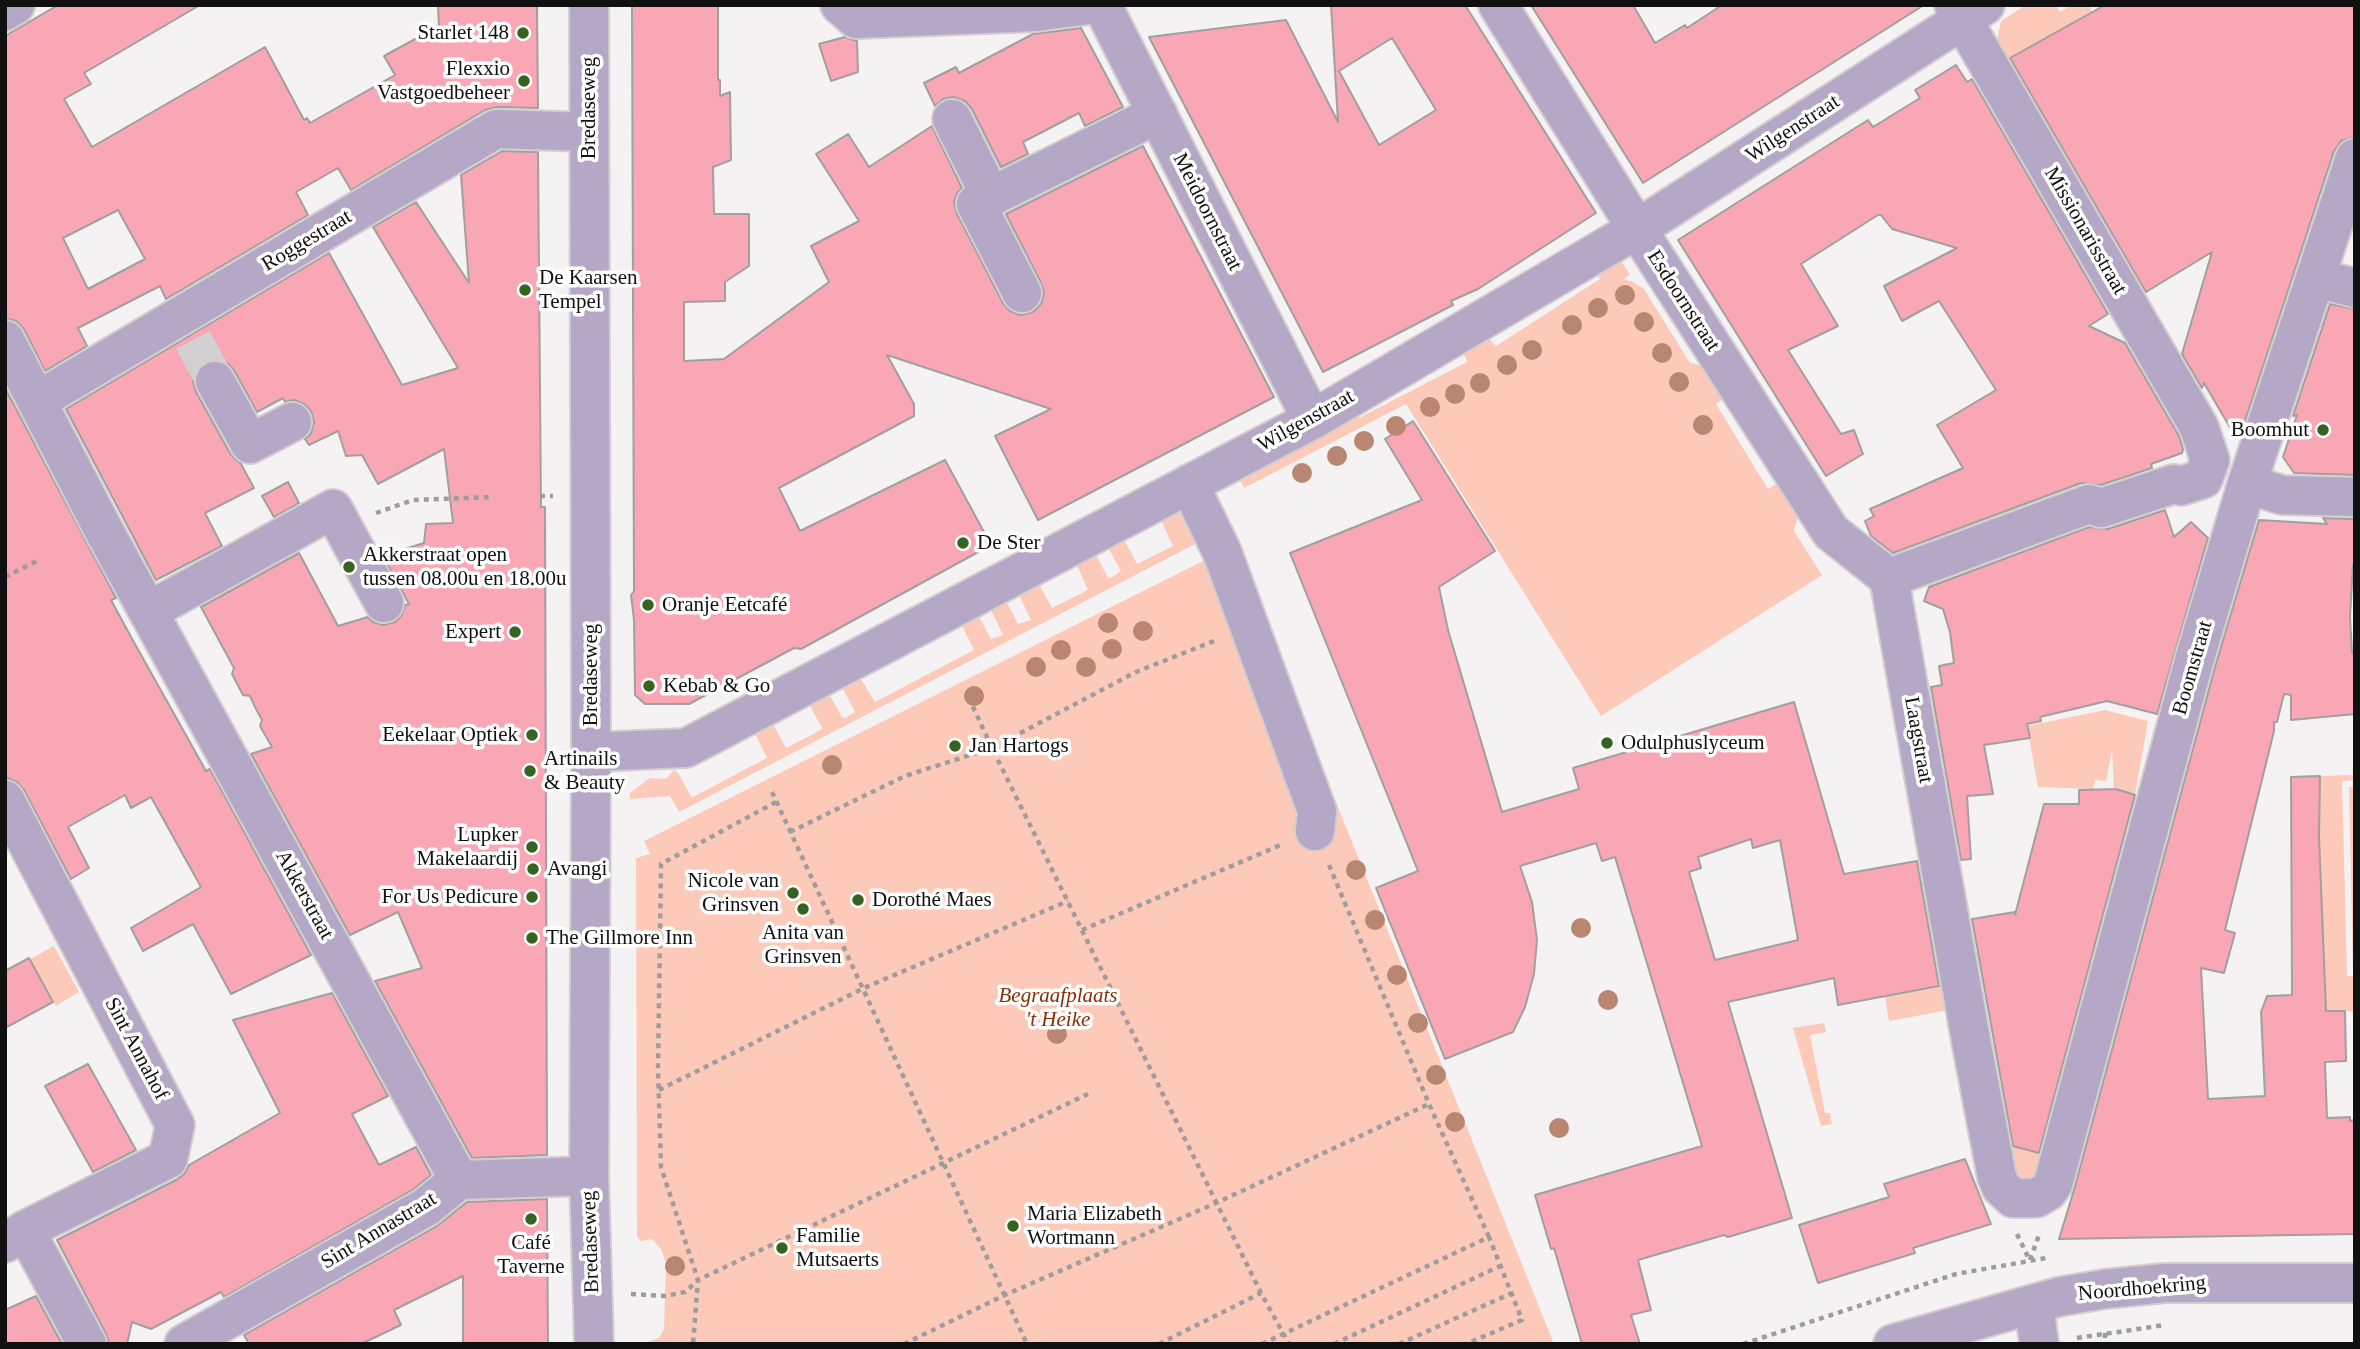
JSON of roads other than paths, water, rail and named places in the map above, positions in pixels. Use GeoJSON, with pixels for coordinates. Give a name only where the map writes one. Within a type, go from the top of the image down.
{"type":"FeatureCollection","features":[{"type":"Feature","properties":{"kind":"street"},"geometry":{"type":"LineString","coordinates":[[5,11],[15,5]]}},
{"type":"Feature","properties":{"kind":"street","name":"Bredaseweg"},"geometry":{"type":"LineString","coordinates":[[589,5],[589,1176],[594,1344]]}},
{"type":"Feature","properties":{"kind":"street"},"geometry":{"type":"LineString","coordinates":[[840,5],[856,19],[1036,12],[1088,5]]}},
{"type":"Feature","properties":{"kind":"street","name":"Meidoornstraat"},"geometry":{"type":"LineString","coordinates":[[1102,5],[1312,420]]}},
{"type":"Feature","properties":{"kind":"street","name":"Esdoornstraat"},"geometry":{"type":"LineString","coordinates":[[1498,5],[1831,533],[1889,578]]}},
{"type":"Feature","properties":{"kind":"street","name":"Wilgenstraat"},"geometry":{"type":"LineString","coordinates":[[591,752],[687,748],[1312,420],[1637,229],[1967,10]]}},
{"type":"Feature","properties":{"kind":"street","name":"Missionarisstraat"},"geometry":{"type":"LineString","coordinates":[[1967,10],[2199,427],[2210,460]]}},
{"type":"Feature","properties":{"kind":"street"},"geometry":{"type":"LineString","coordinates":[[1022,293],[976,204],[1158,114]]}},
{"type":"Feature","properties":{"kind":"street"},"geometry":{"type":"LineString","coordinates":[[952,119],[990,197]]}},
{"type":"Feature","properties":{"kind":"street","name":"Roggestraat"},"geometry":{"type":"LineString","coordinates":[[37,401],[186,328],[496,129],[589,132]]}},
{"type":"Feature","properties":{"kind":"street","name":"Boomstraat"},"geometry":{"type":"LineString","coordinates":[[2053,1184],[2194,661],[2250,479],[2355,158]]}},
{"type":"Feature","properties":{"kind":"street"},"geometry":{"type":"LineString","coordinates":[[2316,278],[2355,288]]}},
{"type":"Feature","properties":{"kind":"street","name":"Akkerstraat"},"geometry":{"type":"LineString","coordinates":[[6,343],[102,527],[459,1180]]}},
{"type":"Feature","properties":{"kind":"street"},"geometry":{"type":"LineString","coordinates":[[215,381],[250,444],[292,422]]}},
{"type":"Feature","properties":{"kind":"street"},"geometry":{"type":"LineString","coordinates":[[1889,578],[2089,504],[2101,508],[2174,484],[2181,486],[2203,479],[2210,460],[2283,495],[2355,497]]}},
{"type":"Feature","properties":{"kind":"street"},"geometry":{"type":"LineString","coordinates":[[1189,484],[1222,552],[1317,811],[1315,831]]}},
{"type":"Feature","properties":{"kind":"street"},"geometry":{"type":"LineString","coordinates":[[149,611],[333,509],[384,603]]}},
{"type":"Feature","properties":{"kind":"street","name":"Laagstraat"},"geometry":{"type":"LineString","coordinates":[[1889,578],[1997,1177],[2012,1198],[2042,1196],[2053,1184]]}},
{"type":"Feature","properties":{"kind":"street","name":"Sint Annahof"},"geometry":{"type":"LineString","coordinates":[[5,800],[175,1125],[168,1158],[15,1237],[87,1344]]}},
{"type":"Feature","properties":{"kind":"street","name":"Sint Annastraat"},"geometry":{"type":"LineString","coordinates":[[184,1344],[426,1207],[459,1180],[589,1176]]}},
{"type":"Feature","properties":{"kind":"street","name":"Noordhoekring"},"geometry":{"type":"LineString","coordinates":[[1893,1344],[2034,1304],[2105,1289],[2165,1283],[2355,1283]]}},
{"type":"Feature","properties":{"kind":"street"},"geometry":{"type":"LineString","coordinates":[[2034,1304],[2054,1342]]}},
{"type":"Feature","properties":{"kind":"tunnel"},"geometry":{"type":"LineString","coordinates":[[193,340],[215,381]]}},
{"type":"Feature","properties":{"kind":"place","name":"Starlet 148"},"geometry":{"type":"Point","coordinates":[523,33]}},
{"type":"Feature","properties":{"kind":"place","name":"Flexxio Vastgoedbeheer"},"geometry":{"type":"Point","coordinates":[524,81]}},
{"type":"Feature","properties":{"kind":"place","name":"De Kaarsen Tempel"},"geometry":{"type":"Point","coordinates":[525,290]}},
{"type":"Feature","properties":{"kind":"place","name":"Boomhut"},"geometry":{"type":"Point","coordinates":[2323,430]}},
{"type":"Feature","properties":{"kind":"place","name":"De Ster"},"geometry":{"type":"Point","coordinates":[963,543]}},
{"type":"Feature","properties":{"kind":"place","name":"Akkerstraat open tussen 08.00u en 18.00u"},"geometry":{"type":"Point","coordinates":[349,567]}},
{"type":"Feature","properties":{"kind":"place","name":"Oranje Eetcafé"},"geometry":{"type":"Point","coordinates":[648,605]}},
{"type":"Feature","properties":{"kind":"place","name":"Expert"},"geometry":{"type":"Point","coordinates":[515,632]}},
{"type":"Feature","properties":{"kind":"place","name":"Kebab & Go"},"geometry":{"type":"Point","coordinates":[649,686]}},
{"type":"Feature","properties":{"kind":"place","name":"Eekelaar Optiek"},"geometry":{"type":"Point","coordinates":[532,735]}},
{"type":"Feature","properties":{"kind":"place","name":"Odulphuslyceum"},"geometry":{"type":"Point","coordinates":[1607,743]}},
{"type":"Feature","properties":{"kind":"place","name":"Jan Hartogs"},"geometry":{"type":"Point","coordinates":[955,746]}},
{"type":"Feature","properties":{"kind":"place","name":"Artinails & Beauty"},"geometry":{"type":"Point","coordinates":[530,771]}},
{"type":"Feature","properties":{"kind":"place","name":"Lupker Makelaardij"},"geometry":{"type":"Point","coordinates":[532,847]}},
{"type":"Feature","properties":{"kind":"place","name":"Avangi"},"geometry":{"type":"Point","coordinates":[533,869]}},
{"type":"Feature","properties":{"kind":"place","name":"Nicole van Grinsven"},"geometry":{"type":"Point","coordinates":[793,893]}},
{"type":"Feature","properties":{"kind":"place","name":"For Us Pedicure"},"geometry":{"type":"Point","coordinates":[532,897]}},
{"type":"Feature","properties":{"kind":"place","name":"Dorothé Maes"},"geometry":{"type":"Point","coordinates":[858,900]}},
{"type":"Feature","properties":{"kind":"place","name":"Anita van Grinsven"},"geometry":{"type":"Point","coordinates":[803,909]}},
{"type":"Feature","properties":{"kind":"place","name":"The Gillmore Inn"},"geometry":{"type":"Point","coordinates":[532,938]}},
{"type":"Feature","properties":{"kind":"place","name":"Café Taverne"},"geometry":{"type":"Point","coordinates":[531,1219]}},
{"type":"Feature","properties":{"kind":"place","name":"Maria Elizabeth Wortmann"},"geometry":{"type":"Point","coordinates":[1013,1226]}},
{"type":"Feature","properties":{"kind":"place","name":"Familie Mutsaerts"},"geometry":{"type":"Point","coordinates":[782,1248]}},
{"type":"Feature","properties":{"kind":"park label","name":"Begraafplaats 't Heike"},"geometry":{"type":"Point","coordinates":[1058,1008]}}]}
